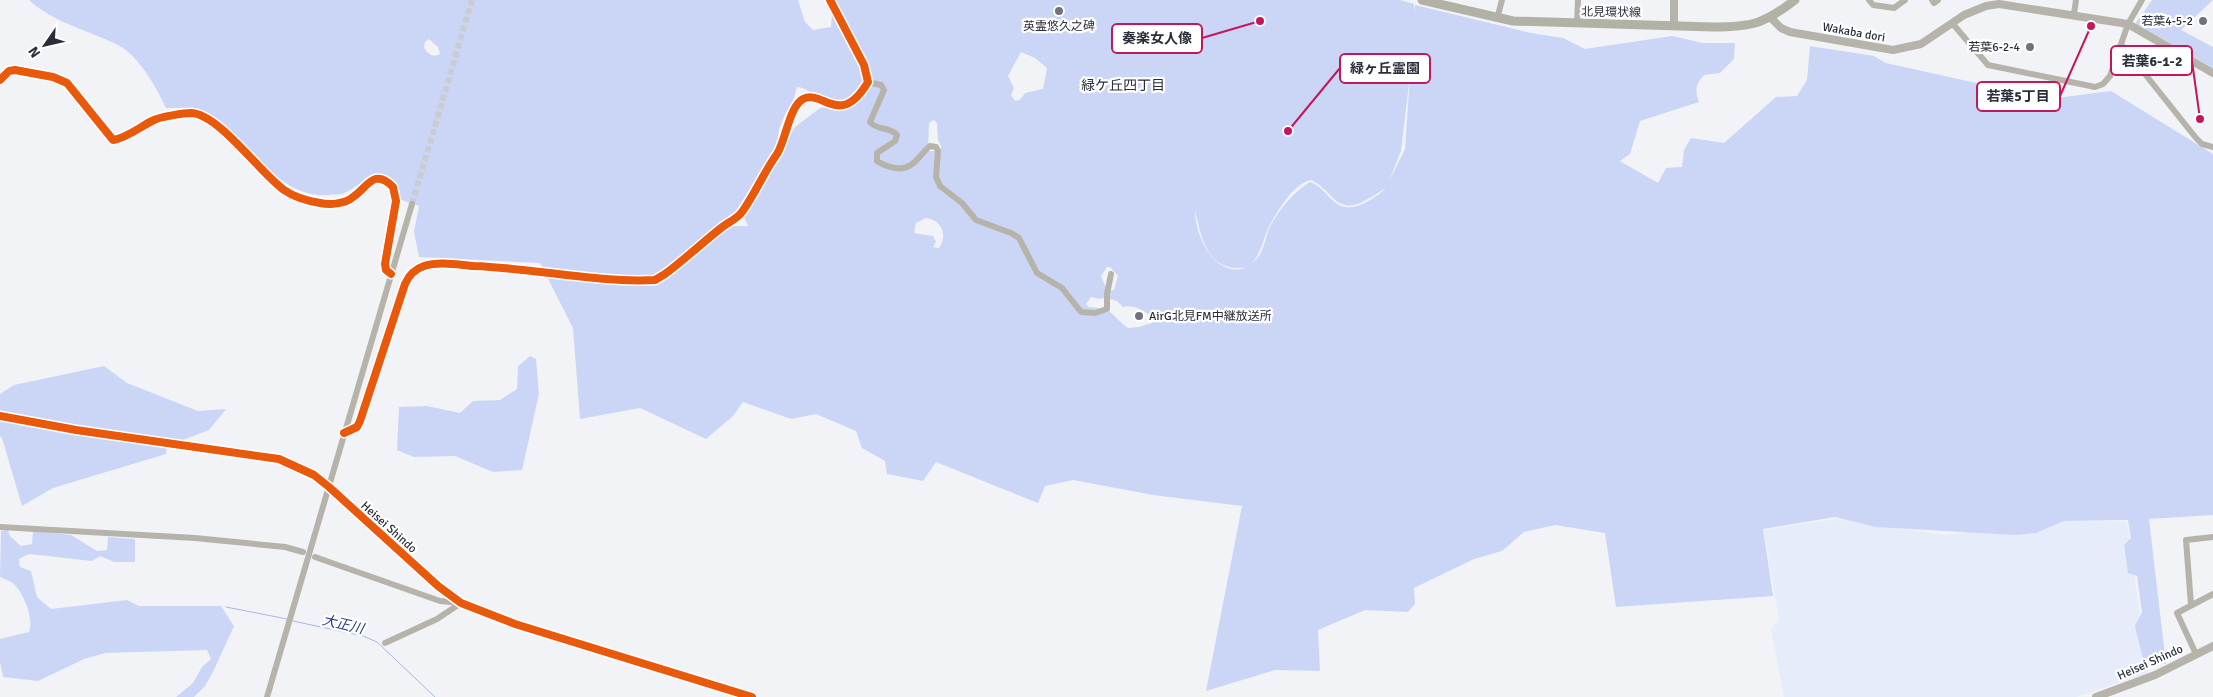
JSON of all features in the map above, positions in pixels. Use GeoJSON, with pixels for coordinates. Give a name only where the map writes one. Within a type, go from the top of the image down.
{"type":"FeatureCollection","features":[{"type":"Feature","properties":{"kind":"main road","name":"北見環状線"},"geometry":{"type":"LineString","coordinates":[[1422,0],[1497,19],[1577,24],[1745,27],[1764,22],[1795,0]]}},
{"type":"Feature","properties":{"kind":"street"},"geometry":{"type":"LineString","coordinates":[[344,433],[357,427],[360,421],[405,284],[414,272],[434,264],[512,268],[564,275],[650,280],[660,278],[742,212],[779,151],[791,116],[804,99],[815,99],[838,105],[845,104],[860,95],[868,82],[864,64],[830,0]]}},
{"type":"Feature","properties":{"kind":"street"},"geometry":{"type":"LineString","coordinates":[[1457,10],[1459,0]]}},
{"type":"Feature","properties":{"kind":"street"},"geometry":{"type":"LineString","coordinates":[[1497,19],[1502,0]]}},
{"type":"Feature","properties":{"kind":"street"},"geometry":{"type":"LineString","coordinates":[[1577,24],[1578,0]]}},
{"type":"Feature","properties":{"kind":"street"},"geometry":{"type":"LineString","coordinates":[[1674,0],[1674,26]]}},
{"type":"Feature","properties":{"kind":"street"},"geometry":{"type":"LineString","coordinates":[[1869,0],[1873,4],[1894,8],[1905,0]]}},
{"type":"Feature","properties":{"kind":"street"},"geometry":{"type":"LineString","coordinates":[[1932,0],[1934,3],[1938,0]]}},
{"type":"Feature","properties":{"kind":"street"},"geometry":{"type":"LineString","coordinates":[[2074,14],[2076,0]]}},
{"type":"Feature","properties":{"kind":"street"},"geometry":{"type":"LineString","coordinates":[[1952,23],[1981,60],[1988,65],[2095,87],[2104,84],[2110,76],[2128,24],[2142,0]]}},
{"type":"Feature","properties":{"kind":"street","name":"Wakaba dori"},"geometry":{"type":"LineString","coordinates":[[1770,17],[1781,28],[1790,32],[1893,50],[1921,44],[1974,10],[1999,4],[2074,14],[2128,24],[2213,73]]}},
{"type":"Feature","properties":{"kind":"street"},"geometry":{"type":"LineString","coordinates":[[2121,44],[2196,138],[2208,147],[2213,147]]}},
{"type":"Feature","properties":{"kind":"street"},"geometry":{"type":"LineString","coordinates":[[0,80],[9,71],[15,70],[61,80],[71,87],[113,140],[156,118],[190,113],[202,115],[222,130],[286,192],[320,203],[342,202],[353,197],[364,185],[374,179],[382,179],[393,187],[396,201],[384,264],[386,270],[391,274]]}},
{"type":"Feature","properties":{"kind":"street"},"geometry":{"type":"LineString","coordinates":[[868,82],[881,85],[884,90],[870,122],[876,127],[892,129],[897,135],[895,141],[877,153],[877,161],[881,164],[905,168],[915,164],[930,146],[936,148],[938,151],[936,177],[940,186],[962,203],[976,220],[1012,233],[1018,238],[1037,273],[1062,288],[1080,312],[1094,313],[1107,309],[1106,294],[1111,274]]}},
{"type":"Feature","properties":{"kind":"street"},"geometry":{"type":"LineString","coordinates":[[267,697],[412,204]]}},
{"type":"Feature","properties":{"kind":"street","name":"Heisei Shindo"},"geometry":{"type":"LineString","coordinates":[[0,416],[86,431],[279,459],[314,475],[438,586],[461,603],[515,624],[752,697]]}},
{"type":"Feature","properties":{"kind":"street"},"geometry":{"type":"LineString","coordinates":[[0,528],[213,540],[285,547],[303,552]]}},
{"type":"Feature","properties":{"kind":"street"},"geometry":{"type":"LineString","coordinates":[[2190,605],[2186,540],[2213,537]]}},
{"type":"Feature","properties":{"kind":"street"},"geometry":{"type":"LineString","coordinates":[[316,556],[440,602],[461,603]]}},
{"type":"Feature","properties":{"kind":"street"},"geometry":{"type":"LineString","coordinates":[[2196,654],[2177,613],[2213,594]]}},
{"type":"Feature","properties":{"kind":"street"},"geometry":{"type":"LineString","coordinates":[[385,643],[437,619],[461,603]]}},
{"type":"Feature","properties":{"kind":"street","name":"Heisei Shindo"},"geometry":{"type":"LineString","coordinates":[[2096,697],[2154,675],[2213,646]]}},
{"type":"Feature","properties":{"kind":"shaded area"},"geometry":{"type":"Polygon","coordinates":[[[29,0],[798,0],[805,22],[813,30],[831,27],[833,2],[831,0],[1400,0],[1414,4],[1414,13],[1415,5],[1531,33],[1563,38],[1585,49],[1672,36],[1703,43],[1735,43],[1734,59],[1720,73],[1704,75],[1697,85],[1696,91],[1699,102],[1640,121],[1630,154],[1620,161],[1658,183],[1666,168],[1682,167],[1684,150],[1691,138],[1724,143],[1776,97],[1797,96],[1807,80],[1810,46],[1874,56],[1886,63],[2049,99],[2111,91],[2213,154],[2213,515],[2149,519],[2166,664],[2157,662],[2145,667],[2135,626],[2142,612],[2137,576],[2128,573],[2124,545],[2131,538],[2128,520],[2064,521],[2036,533],[2014,535],[1876,527],[1835,517],[1763,529],[1773,596],[1616,607],[1605,533],[1555,525],[1524,532],[1502,551],[1474,559],[1414,588],[1415,604],[1408,612],[1365,610],[1318,630],[1320,671],[1275,670],[1206,691],[1242,506],[1153,495],[1073,480],[1045,486],[1038,503],[936,462],[923,481],[887,474],[885,461],[862,448],[856,431],[816,414],[791,419],[743,402],[733,416],[706,439],[640,408],[580,419],[573,328],[540,263],[419,257],[414,232],[419,206],[399,199],[381,183],[367,178],[342,194],[310,194],[293,187],[278,177],[237,136],[208,113],[193,108],[166,108],[140,64],[126,50],[49,15],[29,0]],[[429,39],[425,42],[424,48],[427,52],[435,56],[440,54],[438,47],[429,39]],[[1021,52],[1008,76],[1014,88],[1011,95],[1015,101],[1020,100],[1025,93],[1043,89],[1047,68],[1035,58],[1021,52]],[[1410,75],[1401,151],[1389,181],[1405,149],[1410,75]],[[797,87],[792,105],[786,112],[779,129],[776,150],[733,215],[724,223],[729,226],[748,226],[744,216],[795,127],[820,108],[830,107],[820,96],[797,87]],[[934,120],[929,123],[928,151],[940,151],[941,146],[938,140],[937,123],[934,120]],[[1311,180],[1305,182],[1287,198],[1277,212],[1252,263],[1264,246],[1271,225],[1279,213],[1293,196],[1310,182],[1318,186],[1339,205],[1345,207],[1358,206],[1386,188],[1360,203],[1346,205],[1333,198],[1311,180]],[[1195,211],[1198,231],[1208,252],[1213,258],[1205,245],[1195,211]],[[926,218],[916,223],[914,233],[933,236],[936,242],[933,247],[939,248],[943,238],[940,225],[932,219],[926,218]],[[1215,259],[1224,267],[1234,269],[1245,268],[1233,268],[1215,259]],[[1107,267],[1101,276],[1106,288],[1104,298],[1091,297],[1086,304],[1088,307],[1108,311],[1128,328],[1155,322],[1141,310],[1127,306],[1123,307],[1117,301],[1109,299],[1110,291],[1114,290],[1118,276],[1110,267],[1107,267]]]}},
{"type":"Feature","properties":{"kind":"shaded area"},"geometry":{"type":"Polygon","coordinates":[[[2152,0],[2213,0],[2181,30],[2213,47],[2213,68],[2135,24],[2152,0]]]}},
{"type":"Feature","properties":{"kind":"shaded area"},"geometry":{"type":"Polygon","coordinates":[[[530,356],[536,359],[539,394],[522,470],[493,472],[455,456],[414,457],[397,450],[399,407],[427,406],[460,413],[473,401],[500,400],[517,389],[518,366],[530,356]]]}},
{"type":"Feature","properties":{"kind":"shaded area"},"geometry":{"type":"Polygon","coordinates":[[[104,366],[127,383],[198,411],[226,409],[209,430],[167,446],[166,454],[53,488],[22,506],[0,436],[0,394],[14,385],[104,366]]]}},
{"type":"Feature","properties":{"kind":"shaded area"},"geometry":{"type":"Polygon","coordinates":[[[1836,519],[1945,535],[2063,520],[2127,522],[2148,673],[2076,697],[1784,697],[1771,629],[1779,619],[1764,530],[1836,519]]]}},
{"type":"Feature","properties":{"kind":"shaded area"},"geometry":{"type":"Polygon","coordinates":[[[8,530],[10,536],[21,546],[32,544],[33,531],[71,535],[97,551],[107,550],[108,537],[135,539],[135,562],[114,562],[100,556],[92,561],[29,554],[19,559],[20,567],[31,571],[37,597],[51,609],[127,600],[139,606],[221,606],[234,626],[205,686],[194,697],[176,697],[193,683],[202,667],[211,659],[207,650],[105,653],[84,659],[38,681],[3,677],[0,662],[0,639],[29,632],[30,627],[27,607],[18,588],[13,583],[0,577],[1,531],[8,530]]]}},
{"type":"Feature","properties":{"kind":"waterway","name":"大正川"},"geometry":{"type":"LineString","coordinates":[[226,607],[287,619]]}},
{"type":"Feature","properties":{"kind":"waterway","name":"大正川"},"geometry":{"type":"LineString","coordinates":[[293,621],[363,636],[377,642],[435,697]]}},
{"type":"Feature","properties":{"kind":"tunnel"},"geometry":{"type":"LineString","coordinates":[[412,204],[472,0]]}},
{"type":"Feature","properties":{"kind":"cycle path"},"geometry":{"type":"LineString","coordinates":[[344,433],[357,427],[360,421],[405,284],[410,275],[418,269],[436,264],[449,264],[519,269],[610,279],[655,280],[672,269],[737,217],[747,205],[777,154],[791,116],[798,103],[810,97],[832,104],[849,103],[858,96],[868,82],[864,65],[830,0]]}},
{"type":"Feature","properties":{"kind":"cycle path"},"geometry":{"type":"LineString","coordinates":[[0,80],[9,71],[15,70],[53,77],[67,83],[113,140],[134,132],[157,119],[191,113],[202,116],[226,133],[284,190],[297,197],[311,201],[328,204],[342,203],[353,197],[371,181],[376,179],[386,181],[393,187],[396,201],[385,264],[386,270],[391,274]]}},
{"type":"Feature","properties":{"kind":"cycle path"},"geometry":{"type":"LineString","coordinates":[[0,416],[76,430],[279,459],[314,475],[438,586],[461,603],[515,624],[752,697]]}},
{"type":"Feature","properties":{"kind":"place","name":"英霊悠久之碑"},"geometry":{"type":"Point","coordinates":[1059,11]}},
{"type":"Feature","properties":{"kind":"place","name":"奏楽女人像"},"geometry":{"type":"Point","coordinates":[1260,21]}},
{"type":"Feature","properties":{"kind":"place","name":"若葉4-5-2"},"geometry":{"type":"Point","coordinates":[2203,21]}},
{"type":"Feature","properties":{"kind":"place","name":"若葉5丁目"},"geometry":{"type":"Point","coordinates":[2091,26]}},
{"type":"Feature","properties":{"kind":"place","name":"若葉6-2-4"},"geometry":{"type":"Point","coordinates":[2030,47]}},
{"type":"Feature","properties":{"kind":"place","name":"若葉6-1-2"},"geometry":{"type":"Point","coordinates":[2200,119]}},
{"type":"Feature","properties":{"kind":"place","name":"緑ヶ丘霊園"},"geometry":{"type":"Point","coordinates":[1288,131]}},
{"type":"Feature","properties":{"kind":"place","name":"AirG北見FM中継放送所"},"geometry":{"type":"Point","coordinates":[1139,316]}},
{"type":"Feature","properties":{"kind":"district","name":"緑ケ丘四丁目"},"geometry":{"type":"Point","coordinates":[1123,85]}}]}
